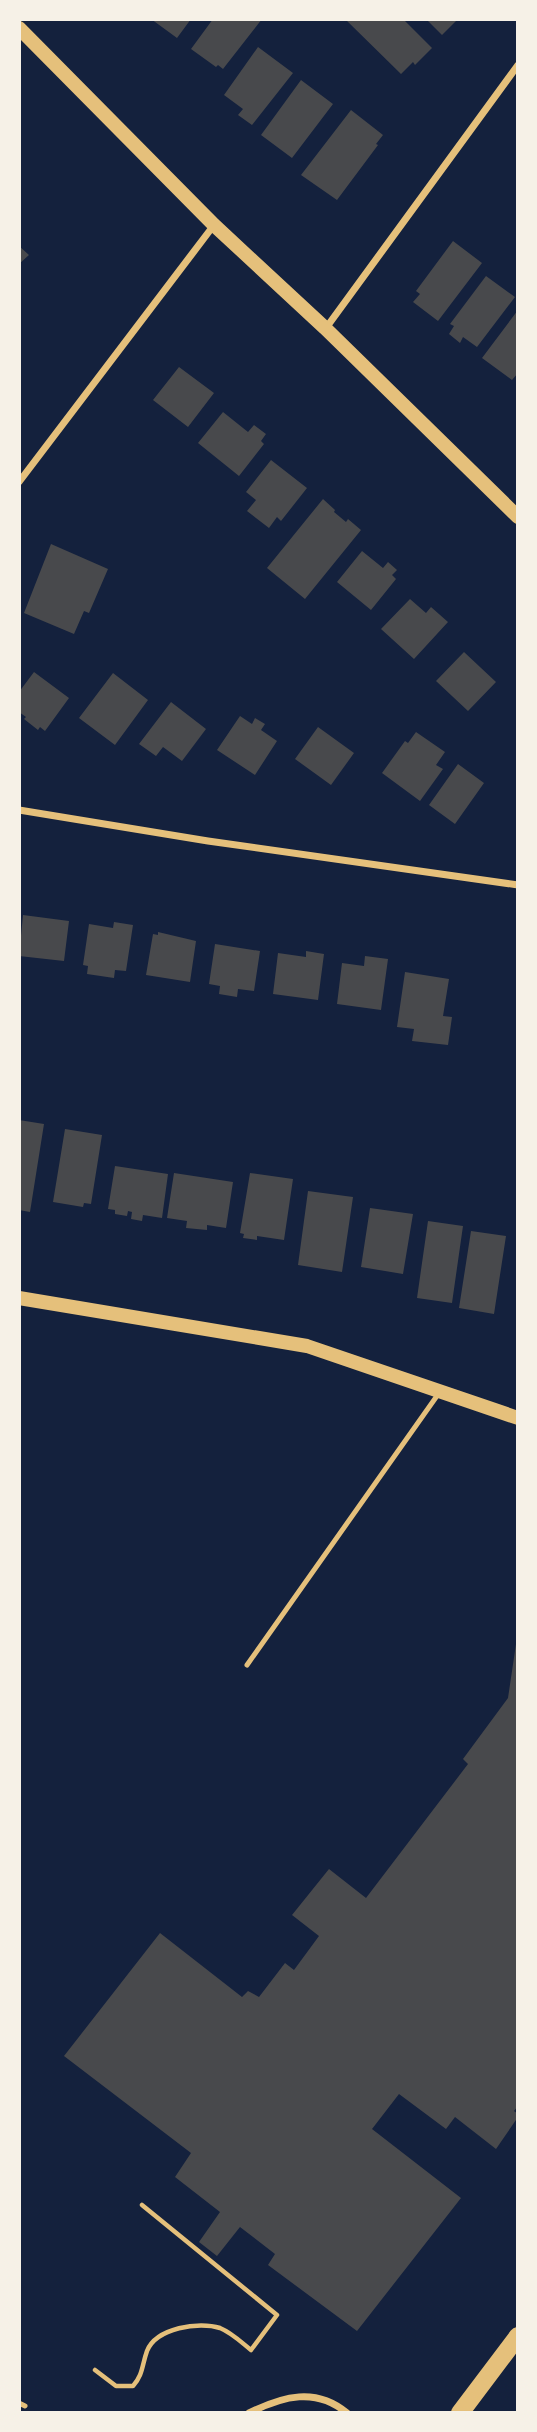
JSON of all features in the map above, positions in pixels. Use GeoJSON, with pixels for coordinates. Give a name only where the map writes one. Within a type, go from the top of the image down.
{"type":"FeatureCollection","features":[{"type":"Feature","properties":{"kind":"main road"},"geometry":{"type":"LineString","coordinates":[[19,28],[214,225],[325,328],[518,517]]}},
{"type":"Feature","properties":{"kind":"main road"},"geometry":{"type":"LineString","coordinates":[[19,1298],[307,1346],[518,1418]]}},
{"type":"Feature","properties":{"kind":"main road"},"geometry":{"type":"LineString","coordinates":[[460,2413],[518,2336]]}},
{"type":"Feature","properties":{"kind":"street"},"geometry":{"type":"LineString","coordinates":[[325,328],[518,65]]}},
{"type":"Feature","properties":{"kind":"street"},"geometry":{"type":"LineString","coordinates":[[19,481],[214,225]]}},
{"type":"Feature","properties":{"kind":"street"},"geometry":{"type":"LineString","coordinates":[[19,810],[208,841],[518,885]]}},
{"type":"Feature","properties":{"kind":"street"},"geometry":{"type":"LineString","coordinates":[[249,2413],[299,2395],[325,2399],[347,2413]]}},
{"type":"Feature","properties":{"kind":"lane"},"geometry":{"type":"LineString","coordinates":[[247,1665],[440,1392]]}},
{"type":"Feature","properties":{"kind":"path"},"geometry":{"type":"LineString","coordinates":[[95,2370],[119,2387],[134,2386],[141,2376],[147,2351],[162,2335],[188,2327],[217,2327],[251,2350],[277,2315],[142,2205]]}},
{"type":"Feature","properties":{"kind":"building"},"geometry":{"type":"Polygon","coordinates":[[[151,19],[191,19],[177,38],[151,19]]]}},
{"type":"Feature","properties":{"kind":"building"},"geometry":{"type":"Polygon","coordinates":[[[213,19],[262,19],[223,69],[191,49],[213,19]]]}},
{"type":"Feature","properties":{"kind":"building"},"geometry":{"type":"Polygon","coordinates":[[[345,19],[403,19],[432,48],[415,65],[413,62],[401,74],[345,19]]]}},
{"type":"Feature","properties":{"kind":"building"},"geometry":{"type":"Polygon","coordinates":[[[426,19],[458,19],[442,35],[426,19]]]}},
{"type":"Feature","properties":{"kind":"building"},"geometry":{"type":"Polygon","coordinates":[[[258,47],[293,73],[252,125],[238,115],[243,109],[224,95],[258,47]]]}},
{"type":"Feature","properties":{"kind":"building"},"geometry":{"type":"Polygon","coordinates":[[[301,80],[333,104],[292,158],[261,135],[301,80]]]}},
{"type":"Feature","properties":{"kind":"building"},"geometry":{"type":"Polygon","coordinates":[[[351,110],[383,135],[337,200],[301,175],[351,110]]]}},
{"type":"Feature","properties":{"kind":"building"},"geometry":{"type":"Polygon","coordinates":[[[453,241],[482,263],[438,321],[413,302],[420,294],[416,291],[453,241]]]}},
{"type":"Feature","properties":{"kind":"building"},"geometry":{"type":"Polygon","coordinates":[[[19,246],[29,255],[19,264],[19,246]]]}},
{"type":"Feature","properties":{"kind":"building"},"geometry":{"type":"Polygon","coordinates":[[[486,276],[515,297],[477,347],[463,337],[460,343],[449,334],[454,326],[450,324],[486,276]]]}},
{"type":"Feature","properties":{"kind":"building"},"geometry":{"type":"Polygon","coordinates":[[[518,310],[518,373],[512,380],[482,358],[518,310]]]}},
{"type":"Feature","properties":{"kind":"building"},"geometry":{"type":"Polygon","coordinates":[[[179,367],[214,393],[188,427],[153,400],[179,367]]]}},
{"type":"Feature","properties":{"kind":"building"},"geometry":{"type":"Polygon","coordinates":[[[223,412],[248,432],[254,425],[266,434],[261,441],[264,444],[239,476],[198,443],[223,412]]]}},
{"type":"Feature","properties":{"kind":"building"},"geometry":{"type":"Polygon","coordinates":[[[271,460],[307,488],[281,521],[277,517],[269,528],[247,511],[256,500],[246,492],[271,460]]]}},
{"type":"Feature","properties":{"kind":"building"},"geometry":{"type":"Polygon","coordinates":[[[323,499],[346,522],[348,519],[361,530],[305,599],[267,568],[323,499]]]}},
{"type":"Feature","properties":{"kind":"building"},"geometry":{"type":"Polygon","coordinates":[[[51,544],[108,569],[89,613],[84,611],[74,634],[24,613],[51,544]]]}},
{"type":"Feature","properties":{"kind":"building"},"geometry":{"type":"Polygon","coordinates":[[[362,551],[383,568],[388,562],[397,570],[392,575],[396,579],[371,610],[337,582],[362,551]]]}},
{"type":"Feature","properties":{"kind":"building"},"geometry":{"type":"Polygon","coordinates":[[[410,599],[426,613],[431,607],[448,622],[414,659],[381,629],[410,599]]]}},
{"type":"Feature","properties":{"kind":"building"},"geometry":{"type":"Polygon","coordinates":[[[464,652],[496,682],[468,711],[436,681],[464,652]]]}},
{"type":"Feature","properties":{"kind":"building"},"geometry":{"type":"Polygon","coordinates":[[[34,672],[69,698],[45,731],[40,727],[38,730],[19,712],[19,692],[34,672]]]}},
{"type":"Feature","properties":{"kind":"building"},"geometry":{"type":"Polygon","coordinates":[[[113,673],[148,700],[115,745],[79,718],[113,673]]]}},
{"type":"Feature","properties":{"kind":"building"},"geometry":{"type":"Polygon","coordinates":[[[171,702],[206,729],[182,761],[163,747],[156,756],[139,744],[171,702]]]}},
{"type":"Feature","properties":{"kind":"building"},"geometry":{"type":"Polygon","coordinates":[[[240,716],[252,724],[255,718],[265,724],[261,730],[277,741],[255,775],[217,750],[240,716]]]}},
{"type":"Feature","properties":{"kind":"building"},"geometry":{"type":"Polygon","coordinates":[[[318,727],[354,753],[331,785],[295,759],[318,727]]]}},
{"type":"Feature","properties":{"kind":"building"},"geometry":{"type":"Polygon","coordinates":[[[416,732],[445,752],[436,765],[443,769],[420,801],[382,773],[405,741],[408,743],[416,732]]]}},
{"type":"Feature","properties":{"kind":"building"},"geometry":{"type":"Polygon","coordinates":[[[458,764],[484,783],[455,824],[429,805],[458,764]]]}},
{"type":"Feature","properties":{"kind":"building"},"geometry":{"type":"Polygon","coordinates":[[[23,915],[69,921],[64,961],[19,956],[23,915]]]}},
{"type":"Feature","properties":{"kind":"building"},"geometry":{"type":"Polygon","coordinates":[[[114,922],[133,925],[126,971],[115,970],[114,978],[87,974],[88,966],[83,965],[89,924],[113,928],[114,922]]]}},
{"type":"Feature","properties":{"kind":"building"},"geometry":{"type":"Polygon","coordinates":[[[158,932],[196,941],[190,982],[146,975],[153,934],[158,935],[158,932]]]}},
{"type":"Feature","properties":{"kind":"building"},"geometry":{"type":"Polygon","coordinates":[[[215,944],[260,951],[254,991],[238,989],[237,997],[219,994],[220,986],[209,984],[215,944]]]}},
{"type":"Feature","properties":{"kind":"building"},"geometry":{"type":"Polygon","coordinates":[[[306,951],[324,954],[318,1000],[273,994],[278,953],[306,957],[306,951]]]}},
{"type":"Feature","properties":{"kind":"building"},"geometry":{"type":"Polygon","coordinates":[[[365,956],[388,959],[381,1010],[337,1004],[342,963],[364,966],[365,956]]]}},
{"type":"Feature","properties":{"kind":"building"},"geometry":{"type":"Polygon","coordinates":[[[405,972],[449,979],[443,1016],[452,1017],[448,1045],[412,1041],[414,1029],[397,1027],[405,972]]]}},
{"type":"Feature","properties":{"kind":"building"},"geometry":{"type":"Polygon","coordinates":[[[19,1120],[44,1124],[30,1212],[19,1210],[19,1120]]]}},
{"type":"Feature","properties":{"kind":"building"},"geometry":{"type":"Polygon","coordinates":[[[65,1129],[102,1135],[91,1204],[84,1203],[83,1207],[53,1202],[65,1129]]]}},
{"type":"Feature","properties":{"kind":"building"},"geometry":{"type":"Polygon","coordinates":[[[115,1166],[168,1174],[162,1218],[143,1215],[142,1221],[131,1219],[132,1212],[128,1211],[127,1216],[115,1214],[115,1210],[108,1209],[115,1166]]]}},
{"type":"Feature","properties":{"kind":"building"},"geometry":{"type":"Polygon","coordinates":[[[174,1173],[233,1182],[226,1228],[207,1225],[207,1230],[186,1228],[187,1221],[167,1218],[174,1173]]]}},
{"type":"Feature","properties":{"kind":"building"},"geometry":{"type":"Polygon","coordinates":[[[250,1173],[293,1179],[284,1240],[257,1236],[257,1240],[243,1238],[244,1234],[240,1233],[250,1173]]]}},
{"type":"Feature","properties":{"kind":"building"},"geometry":{"type":"Polygon","coordinates":[[[308,1191],[353,1197],[342,1272],[298,1265],[308,1191]]]}},
{"type":"Feature","properties":{"kind":"building"},"geometry":{"type":"Polygon","coordinates":[[[370,1208],[413,1214],[403,1274],[361,1267],[370,1208]]]}},
{"type":"Feature","properties":{"kind":"building"},"geometry":{"type":"Polygon","coordinates":[[[428,1221],[463,1226],[452,1303],[417,1298],[428,1221]]]}},
{"type":"Feature","properties":{"kind":"building"},"geometry":{"type":"Polygon","coordinates":[[[471,1231],[506,1236],[494,1314],[459,1308],[471,1231]]]}},
{"type":"Feature","properties":{"kind":"building"},"geometry":{"type":"Polygon","coordinates":[[[516,1644],[518,2106],[514,2111],[518,2117],[496,2149],[455,2117],[446,2129],[399,2094],[372,2129],[461,2198],[357,2331],[268,2265],[275,2254],[240,2227],[217,2256],[199,2242],[220,2212],[175,2177],[191,2153],[64,2056],[160,1933],[242,1997],[248,1991],[259,1997],[285,1963],[294,1970],[319,1936],[292,1915],[329,1869],[366,1898],[468,1764],[463,1759],[508,1698],[516,1644]]]}}]}
